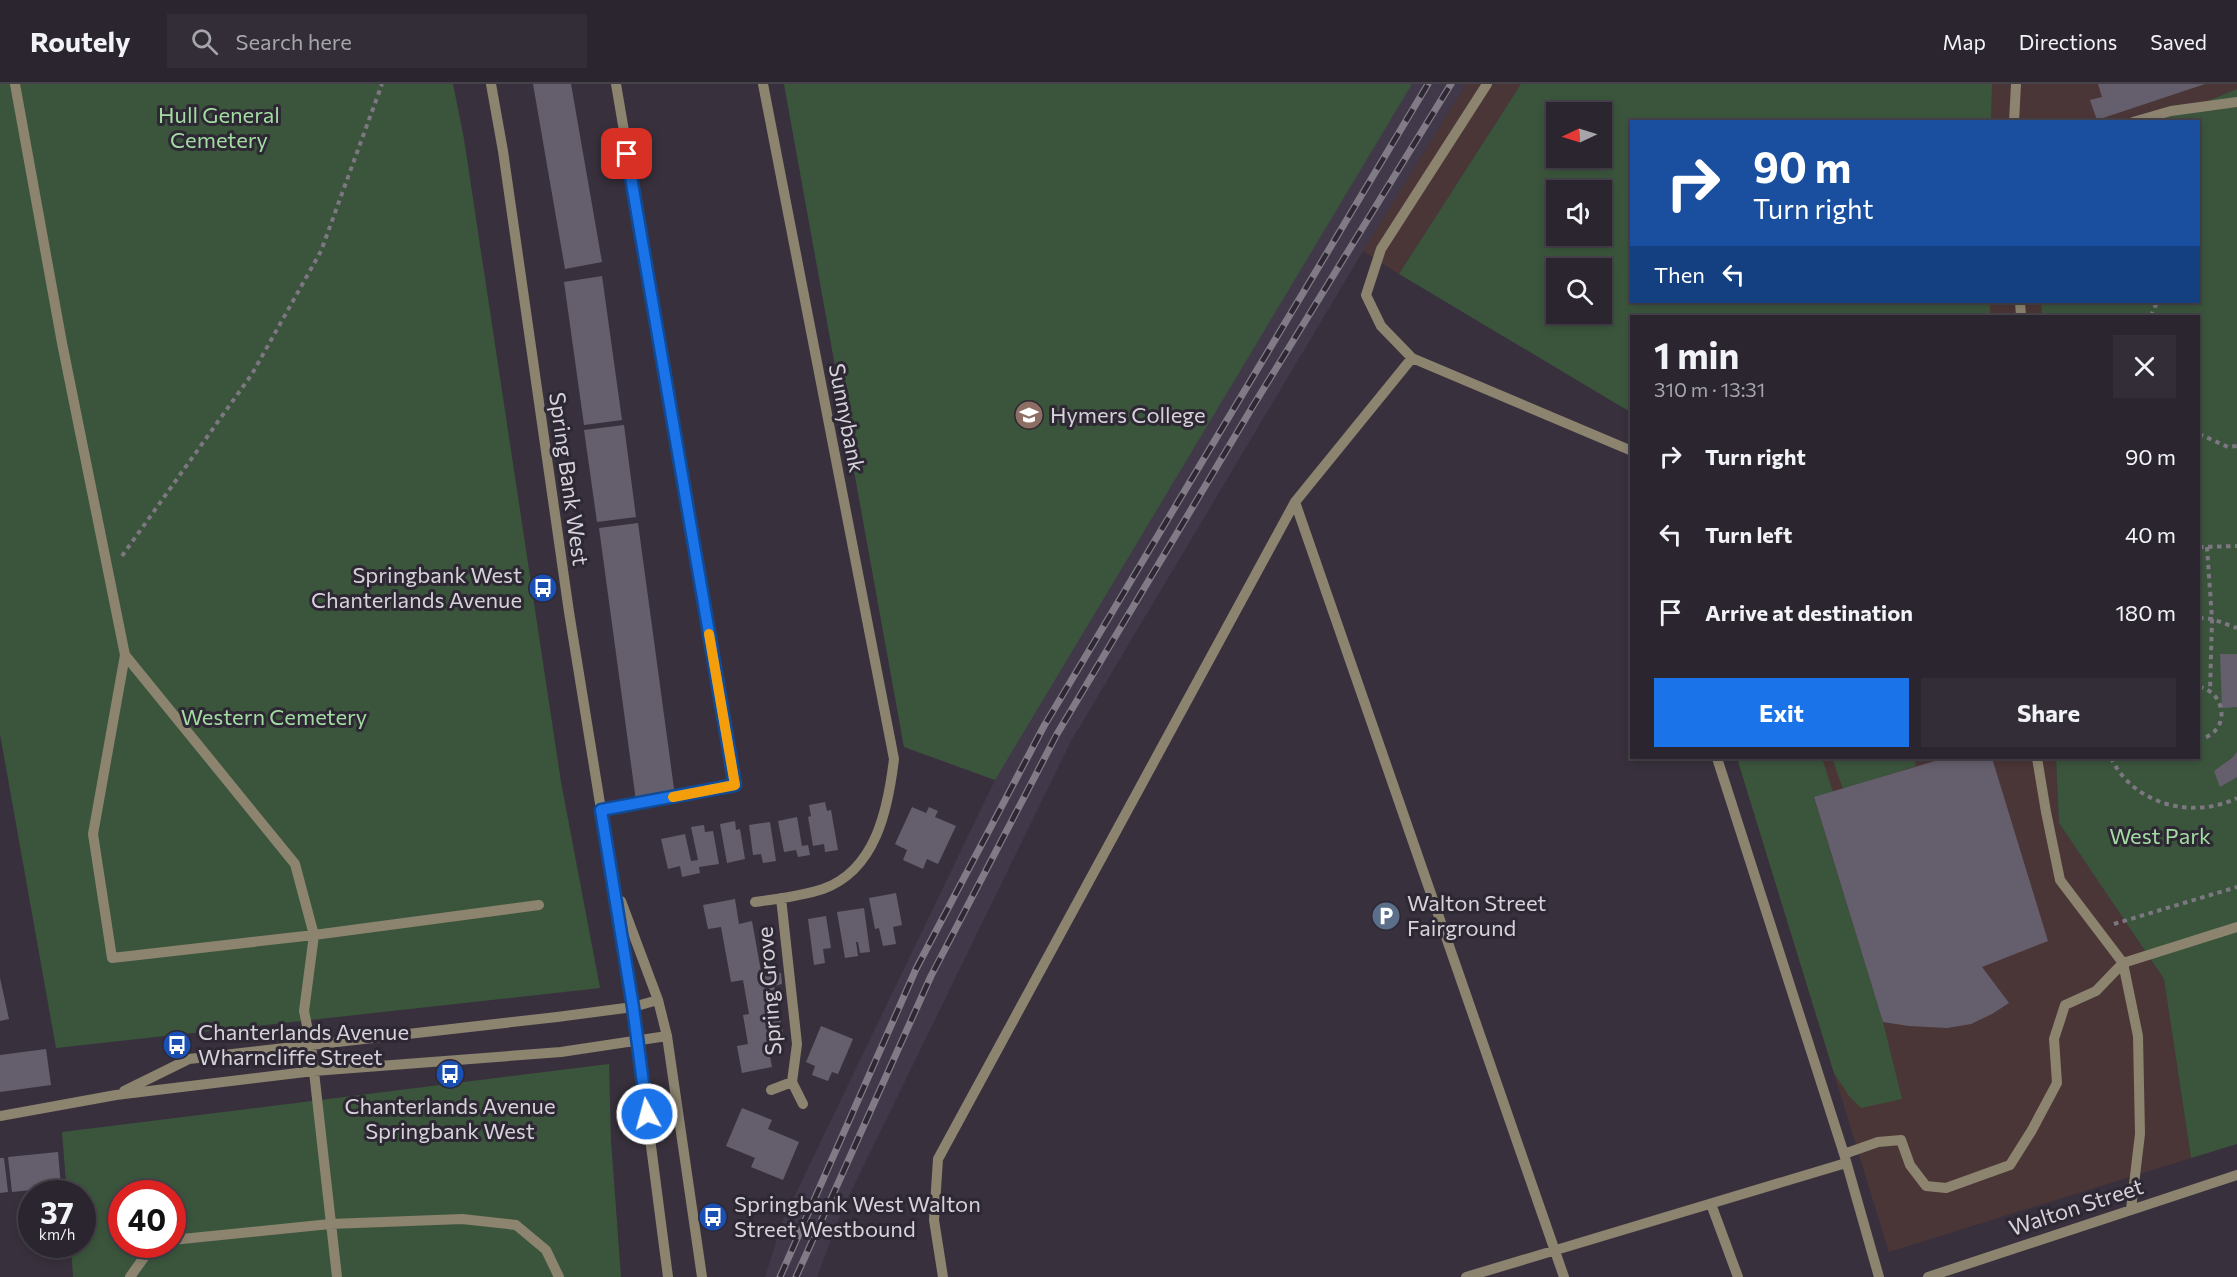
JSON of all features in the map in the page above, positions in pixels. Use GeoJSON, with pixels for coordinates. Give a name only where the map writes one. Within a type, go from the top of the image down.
{"type":"FeatureCollection","features":[{"type":"Feature","properties":{"kind":"street"},"geometry":{"type":"LineString","coordinates":[[15,84],[62,344],[125,655],[93,834],[112,958],[314,935],[539,905]]}},
{"type":"Feature","properties":{"kind":"street","name":"Spring Bank West"},"geometry":{"type":"LineString","coordinates":[[490,84],[505,163],[569,612],[633,1007],[668,1277]]}},
{"type":"Feature","properties":{"kind":"street"},"geometry":{"type":"LineString","coordinates":[[601,810],[735,785],[616,84]]}},
{"type":"Feature","properties":{"kind":"street","name":"Sunnybank"},"geometry":{"type":"LineString","coordinates":[[764,84],[894,759]]}},
{"type":"Feature","properties":{"kind":"street"},"geometry":{"type":"LineString","coordinates":[[1487,84],[1381,249],[1366,295],[1381,326],[1412,358],[1630,450]]}},
{"type":"Feature","properties":{"kind":"street"},"geometry":{"type":"LineString","coordinates":[[2014,120],[2016,84]]}},
{"type":"Feature","properties":{"kind":"street"},"geometry":{"type":"LineString","coordinates":[[2140,120],[2171,111],[2237,102]]}},
{"type":"Feature","properties":{"kind":"street"},"geometry":{"type":"LineString","coordinates":[[943,1277],[934,1220],[938,1159],[1295,502],[1412,358]]}},
{"type":"Feature","properties":{"kind":"street"},"geometry":{"type":"LineString","coordinates":[[1295,502],[1564,1277]]}},
{"type":"Feature","properties":{"kind":"street"},"geometry":{"type":"LineString","coordinates":[[125,655],[295,864],[314,935],[304,1011],[311,1045],[337,1277]]}},
{"type":"Feature","properties":{"kind":"street","name":"Spring Grove"},"geometry":{"type":"LineString","coordinates":[[755,902],[824,888],[852,873],[877,838],[890,795],[894,759]]}},
{"type":"Feature","properties":{"kind":"street"},"geometry":{"type":"LineString","coordinates":[[1717,759],[1845,1159],[1879,1277]]}},
{"type":"Feature","properties":{"kind":"street"},"geometry":{"type":"LineString","coordinates":[[2037,759],[2060,880],[2123,963],[2138,1036],[2140,1134],[2131,1209]]}},
{"type":"Feature","properties":{"kind":"street","name":"Spring Bank West"},"geometry":{"type":"LineString","coordinates":[[613,878],[658,1000],[667,1036],[702,1277]]}},
{"type":"Feature","properties":{"kind":"street","name":"Spring Grove"},"geometry":{"type":"LineString","coordinates":[[781,898],[797,1044],[792,1082],[803,1104]]}},
{"type":"Feature","properties":{"kind":"street"},"geometry":{"type":"LineString","coordinates":[[1466,1277],[1711,1204],[1845,1159],[1878,1142],[1901,1140],[1910,1165],[1926,1186],[1946,1188],[2010,1165],[2057,1083],[2054,1040],[2065,1005],[2096,991],[2123,963],[2237,927]]}},
{"type":"Feature","properties":{"kind":"street"},"geometry":{"type":"LineString","coordinates":[[116,1095],[189,1059],[633,1007],[658,1000]]}},
{"type":"Feature","properties":{"kind":"street"},"geometry":{"type":"LineString","coordinates":[[0,1116],[116,1095],[314,1071],[561,1052],[667,1036]]}},
{"type":"Feature","properties":{"kind":"street","name":"Spring Grove"},"geometry":{"type":"LineString","coordinates":[[771,1090],[792,1082]]}},
{"type":"Feature","properties":{"kind":"street","name":"Walton Street"},"geometry":{"type":"LineString","coordinates":[[1928,1277],[2237,1174]]}},
{"type":"Feature","properties":{"kind":"street"},"geometry":{"type":"LineString","coordinates":[[1711,1204],[1737,1277]]}},
{"type":"Feature","properties":{"kind":"street"},"geometry":{"type":"LineString","coordinates":[[186,1239],[330,1224],[462,1220],[516,1225],[546,1250],[559,1277]]}},
{"type":"Feature","properties":{"kind":"street"},"geometry":{"type":"LineString","coordinates":[[130,1277],[144,1258]]}},
{"type":"Feature","properties":{"kind":"path"},"geometry":{"type":"LineString","coordinates":[[108,576],[252,374],[315,261],[382,84]]}},
{"type":"Feature","properties":{"kind":"path"},"geometry":{"type":"LineString","coordinates":[[2200,434],[2228,447],[2237,446]]}},
{"type":"Feature","properties":{"kind":"path"},"geometry":{"type":"LineString","coordinates":[[2200,547],[2237,546]]}},
{"type":"Feature","properties":{"kind":"path"},"geometry":{"type":"LineString","coordinates":[[2207,547],[2212,619],[2210,691]]}},
{"type":"Feature","properties":{"kind":"path"},"geometry":{"type":"LineString","coordinates":[[2200,618],[2212,619],[2237,628]]}},
{"type":"Feature","properties":{"kind":"path"},"geometry":{"type":"LineString","coordinates":[[2200,687],[2217,696],[2221,704],[2221,721],[2211,735],[2200,739]]}},
{"type":"Feature","properties":{"kind":"path"},"geometry":{"type":"LineString","coordinates":[[2112,759],[2116,768],[2136,790],[2163,804],[2193,809],[2223,805],[2237,798]]}},
{"type":"Feature","properties":{"kind":"path"},"geometry":{"type":"LineString","coordinates":[[2098,930],[2237,887]]}},
{"type":"Feature","properties":{"kind":"shaded area","name":"Hymers College"},"geometry":{"type":"Polygon","coordinates":[[[784,84],[1466,84],[1363,251],[1071,741],[843,1208],[817,1277],[765,1277],[783,1220],[995,780],[904,747],[784,84]]]}},
{"type":"Feature","properties":{"kind":"shaded area"},"geometry":{"type":"Polygon","coordinates":[[[1466,84],[1521,84],[1399,274],[1363,251],[1466,84]]]}},
{"type":"Feature","properties":{"kind":"shaded area"},"geometry":{"type":"Polygon","coordinates":[[[1933,84],[2237,84],[2237,89],[2160,120],[1911,120],[1933,84]]]}},
{"type":"Feature","properties":{"kind":"shaded area"},"geometry":{"type":"Polygon","coordinates":[[[1800,303],[2041,303],[2042,315],[1793,315],[1800,303]]]}},
{"type":"Feature","properties":{"kind":"shaded area"},"geometry":{"type":"Polygon","coordinates":[[[1737,759],[2056,759],[2059,823],[2164,979],[2191,1158],[1889,1252],[1737,759]]]}},
{"type":"Feature","properties":{"kind":"green space","name":"Western Cemetery"},"geometry":{"type":"Polygon","coordinates":[[[0,84],[453,84],[464,139],[561,782],[600,988],[56,1048],[0,734],[0,84]]]}},
{"type":"Feature","properties":{"kind":"green space","name":"Hymers College"},"geometry":{"type":"Polygon","coordinates":[[[784,84],[1412,84],[995,780],[904,747],[784,84]]]}},
{"type":"Feature","properties":{"kind":"green space"},"geometry":{"type":"Polygon","coordinates":[[[1521,84],[1992,84],[1991,120],[1630,120],[1630,303],[1990,303],[1990,315],[1630,315],[1630,412],[1399,274],[1521,84]]]}},
{"type":"Feature","properties":{"kind":"green space","name":"West Park"},"geometry":{"type":"Polygon","coordinates":[[[2237,89],[2237,1144],[2191,1158],[2164,979],[2059,823],[2056,759],[2200,759],[2200,315],[2042,315],[2041,303],[2200,303],[2200,120],[2160,120],[2237,89]]]}},
{"type":"Feature","properties":{"kind":"green space"},"geometry":{"type":"Polygon","coordinates":[[[1737,759],[1822,759],[1833,792],[1814,798],[1883,1022],[1902,1099],[1861,1108],[1849,1096],[1834,1073],[1737,759]]]}},
{"type":"Feature","properties":{"kind":"green space"},"geometry":{"type":"Polygon","coordinates":[[[1832,759],[1914,759],[1916,766],[1843,789],[1832,759]]]}},
{"type":"Feature","properties":{"kind":"green space"},"geometry":{"type":"Polygon","coordinates":[[[609,1064],[611,1141],[621,1277],[73,1277],[72,1258],[96,1258],[96,1180],[66,1180],[62,1132],[609,1064]]]}},
{"type":"Feature","properties":{"kind":"building"},"geometry":{"type":"Polygon","coordinates":[[[533,84],[571,84],[602,262],[565,269],[533,84]]]}},
{"type":"Feature","properties":{"kind":"building"},"geometry":{"type":"Polygon","coordinates":[[[2098,84],[2205,84],[2097,120],[2090,100],[2102,97],[2098,84]]]}},
{"type":"Feature","properties":{"kind":"building"},"geometry":{"type":"Polygon","coordinates":[[[602,276],[622,420],[584,425],[564,282],[602,276]]]}},
{"type":"Feature","properties":{"kind":"building"},"geometry":{"type":"Polygon","coordinates":[[[624,425],[636,517],[597,522],[584,430],[624,425]]]}},
{"type":"Feature","properties":{"kind":"building"},"geometry":{"type":"Polygon","coordinates":[[[638,523],[675,796],[636,801],[599,528],[638,523]]]}},
{"type":"Feature","properties":{"kind":"building"},"geometry":{"type":"Polygon","coordinates":[[[2220,654],[2237,654],[2237,707],[2222,708],[2220,654]]]}},
{"type":"Feature","properties":{"kind":"building"},"geometry":{"type":"Polygon","coordinates":[[[2237,752],[2237,777],[2220,787],[2214,771],[2237,752]]]}},
{"type":"Feature","properties":{"kind":"building"},"geometry":{"type":"Polygon","coordinates":[[[1942,759],[1992,759],[2048,941],[1982,967],[2009,1003],[1971,1024],[1947,1028],[1883,1022],[1814,797],[1942,759]]]}},
{"type":"Feature","properties":{"kind":"building"},"geometry":{"type":"Polygon","coordinates":[[[825,802],[827,811],[831,810],[838,850],[825,852],[824,844],[813,846],[808,817],[811,816],[809,805],[825,802]]]}},
{"type":"Feature","properties":{"kind":"building"},"geometry":{"type":"Polygon","coordinates":[[[912,807],[926,813],[929,807],[938,811],[935,817],[956,826],[938,864],[927,859],[923,869],[903,860],[907,850],[895,844],[912,807]]]}},
{"type":"Feature","properties":{"kind":"building"},"geometry":{"type":"Polygon","coordinates":[[[797,817],[802,846],[808,845],[810,855],[798,857],[796,850],[784,852],[778,821],[797,817]]]}},
{"type":"Feature","properties":{"kind":"building"},"geometry":{"type":"Polygon","coordinates":[[[735,821],[736,830],[740,829],[745,859],[727,863],[720,824],[735,821]]]}},
{"type":"Feature","properties":{"kind":"building"},"geometry":{"type":"Polygon","coordinates":[[[770,822],[776,861],[763,863],[761,854],[753,855],[749,825],[770,822]]]}},
{"type":"Feature","properties":{"kind":"building"},"geometry":{"type":"Polygon","coordinates":[[[704,825],[705,832],[713,831],[719,864],[699,867],[700,873],[682,877],[680,866],[668,869],[661,839],[685,834],[691,861],[698,860],[691,827],[704,825]]]}},
{"type":"Feature","properties":{"kind":"building"},"geometry":{"type":"Polygon","coordinates":[[[896,893],[902,925],[893,927],[896,944],[883,946],[879,928],[875,929],[869,898],[896,893]]]}},
{"type":"Feature","properties":{"kind":"building"},"geometry":{"type":"Polygon","coordinates":[[[735,899],[739,924],[752,921],[762,977],[781,973],[782,984],[774,986],[784,1038],[767,1041],[772,1067],[742,1073],[737,1046],[748,1044],[743,1015],[749,1014],[743,980],[731,982],[721,927],[708,929],[703,905],[735,899]]]}},
{"type":"Feature","properties":{"kind":"building"},"geometry":{"type":"Polygon","coordinates":[[[864,908],[870,952],[860,953],[858,942],[856,942],[858,956],[845,958],[837,912],[864,908]]]}},
{"type":"Feature","properties":{"kind":"building"},"geometry":{"type":"Polygon","coordinates":[[[826,916],[831,948],[823,949],[825,963],[814,965],[808,919],[826,916]]]}},
{"type":"Feature","properties":{"kind":"building"},"geometry":{"type":"Polygon","coordinates":[[[0,978],[9,1019],[0,1021],[0,978]]]}},
{"type":"Feature","properties":{"kind":"building"},"geometry":{"type":"Polygon","coordinates":[[[821,1026],[853,1039],[838,1074],[832,1072],[828,1081],[812,1075],[815,1066],[806,1062],[821,1026]]]}},
{"type":"Feature","properties":{"kind":"building"},"geometry":{"type":"Polygon","coordinates":[[[46,1049],[51,1085],[0,1092],[0,1055],[46,1049]]]}},
{"type":"Feature","properties":{"kind":"building"},"geometry":{"type":"Polygon","coordinates":[[[742,1108],[772,1120],[768,1129],[799,1142],[783,1180],[751,1167],[755,1158],[726,1146],[742,1108]]]}},
{"type":"Feature","properties":{"kind":"building"},"geometry":{"type":"Polygon","coordinates":[[[58,1152],[60,1180],[18,1180],[18,1191],[12,1192],[8,1157],[58,1152]]]}},
{"type":"Feature","properties":{"kind":"building"},"geometry":{"type":"Polygon","coordinates":[[[0,1158],[4,1158],[8,1192],[0,1193],[0,1158]]]}},
{"type":"Feature","properties":{"kind":"railway"},"geometry":{"type":"LineString","coordinates":[[780,1277],[916,969],[1044,726],[1428,84]]}},
{"type":"Feature","properties":{"kind":"railway"},"geometry":{"type":"LineString","coordinates":[[796,1277],[931,976],[1057,734],[1253,406],[1451,84]]}},
{"type":"Feature","properties":{"kind":"slow traffic"},"geometry":{"type":"LineString","coordinates":[[673,797],[735,785],[709,634]]}},
{"type":"Feature","properties":{"kind":"place","name":"Hymers College"},"geometry":{"type":"Point","coordinates":[1029,415]}},
{"type":"Feature","properties":{"kind":"place","name":"Springbank West Chanterlands Avenue"},"geometry":{"type":"Point","coordinates":[543,588]}},
{"type":"Feature","properties":{"kind":"place","name":"Walton Street Fairground"},"geometry":{"type":"Point","coordinates":[1386,916]}},
{"type":"Feature","properties":{"kind":"place","name":"Chanterlands Avenue Wharncliffe Street"},"geometry":{"type":"Point","coordinates":[177,1045]}},
{"type":"Feature","properties":{"kind":"place","name":"Chanterlands Avenue Springbank West"},"geometry":{"type":"Point","coordinates":[450,1074]}},
{"type":"Feature","properties":{"kind":"place","name":"Springbank West Walton Street Westbound"},"geometry":{"type":"Point","coordinates":[713,1217]}},
{"type":"Feature","properties":{"kind":"route"},"geometry":{"type":"LineString","coordinates":[[627,154],[735,785],[601,810],[633,1007],[647,1114]]}},
{"type":"Feature","properties":{"kind":"park label","name":"Hull General Cemetery"},"geometry":{"type":"Point","coordinates":[219,128]}}]}
